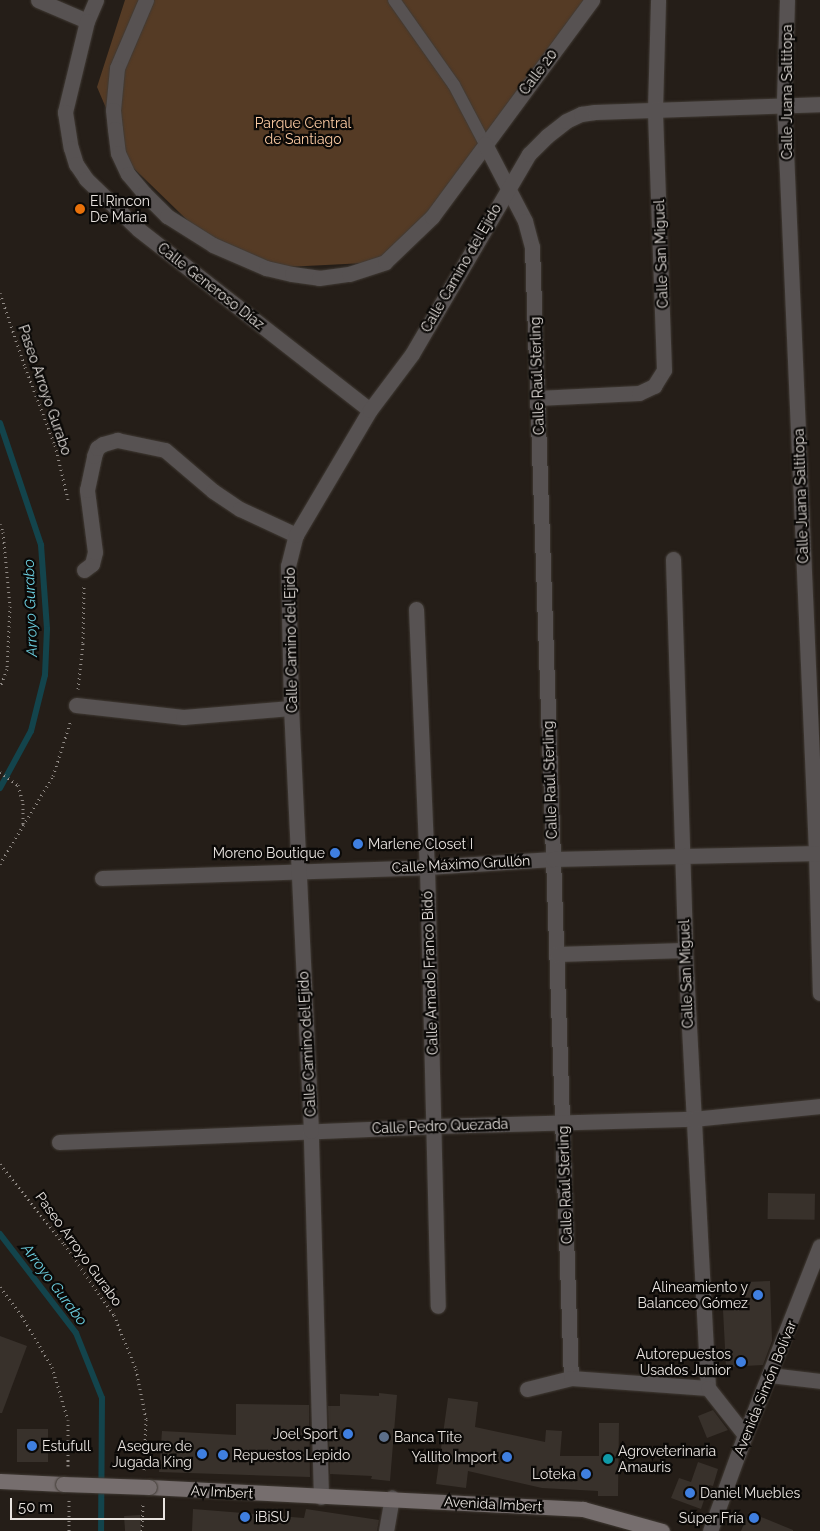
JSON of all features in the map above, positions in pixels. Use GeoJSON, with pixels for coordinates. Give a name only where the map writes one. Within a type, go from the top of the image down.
{"type":"FeatureCollection","features":[{"type":"Feature","properties":{"kind":"main road"},"geometry":{"type":"LineString","coordinates":[[0,1480],[67,1484]]}},
{"type":"Feature","properties":{"kind":"main road","name":"Av Imbert"},"geometry":{"type":"LineString","coordinates":[[67,1484],[147,1481],[321,1497]]}},
{"type":"Feature","properties":{"kind":"main road","name":"Avenida Imbert"},"geometry":{"type":"LineString","coordinates":[[321,1497],[392,1498],[583,1509],[662,1531]]}},
{"type":"Feature","properties":{"kind":"street"},"geometry":{"type":"LineString","coordinates":[[38,0],[87,21]]}},
{"type":"Feature","properties":{"kind":"street","name":"Calle Generoso Díaz"},"geometry":{"type":"LineString","coordinates":[[96,0],[87,21],[65,112],[71,148],[76,164],[86,179],[138,229],[370,410]]}},
{"type":"Feature","properties":{"kind":"street","name":"Calle 20"},"geometry":{"type":"LineString","coordinates":[[146,0],[117,68],[114,110],[118,153],[128,174],[167,216],[190,232],[266,268],[319,278],[349,274],[385,262],[432,217],[592,0]]}},
{"type":"Feature","properties":{"kind":"street","name":"Calle San Miguel"},"geometry":{"type":"LineString","coordinates":[[538,398],[639,393],[654,386],[664,370],[655,109],[658,0]]}},
{"type":"Feature","properties":{"kind":"street","name":"Calle Juana Saltitopa"},"geometry":{"type":"LineString","coordinates":[[787,0],[784,104],[818,853],[820,993]]}},
{"type":"Feature","properties":{"kind":"street","name":"Calle Camino del Ejido"},"geometry":{"type":"LineString","coordinates":[[321,1497],[311,1131],[292,708],[288,566],[296,535],[370,410],[412,354],[529,154],[566,121],[582,114],[595,112],[820,104]]}},
{"type":"Feature","properties":{"kind":"street","name":"Calle Raúl Sterling"},"geometry":{"type":"LineString","coordinates":[[485,144],[525,222],[532,247],[556,954],[564,1122],[571,1378]]}},
{"type":"Feature","properties":{"kind":"street"},"geometry":{"type":"LineString","coordinates":[[84,570],[92,564],[95,552],[87,490],[94,456],[97,448],[117,440],[165,450],[213,491],[240,509],[296,535]]}},
{"type":"Feature","properties":{"kind":"street","name":"Calle San Miguel"},"geometry":{"type":"LineString","coordinates":[[673,559],[681,858],[692,1119],[708,1388]]}},
{"type":"Feature","properties":{"kind":"street","name":"Calle Amado Franco Bidó"},"geometry":{"type":"LineString","coordinates":[[416,609],[435,1126],[438,1306]]}},
{"type":"Feature","properties":{"kind":"street"},"geometry":{"type":"LineString","coordinates":[[76,705],[183,717],[292,708]]}},
{"type":"Feature","properties":{"kind":"street","name":"Calle Máximo Grullón"},"geometry":{"type":"LineString","coordinates":[[102,878],[426,867],[553,860],[818,853]]}},
{"type":"Feature","properties":{"kind":"street"},"geometry":{"type":"LineString","coordinates":[[556,954],[685,950]]}},
{"type":"Feature","properties":{"kind":"street","name":"Calle Pedro Quezada"},"geometry":{"type":"LineString","coordinates":[[59,1142],[435,1126],[692,1119],[820,1106]]}},
{"type":"Feature","properties":{"kind":"street","name":"Avenida Simón Bolívar"},"geometry":{"type":"LineString","coordinates":[[710,1531],[745,1435],[820,1246]]}},
{"type":"Feature","properties":{"kind":"street"},"geometry":{"type":"LineString","coordinates":[[770,1375],[820,1381]]}},
{"type":"Feature","properties":{"kind":"street"},"geometry":{"type":"LineString","coordinates":[[527,1389],[571,1378],[708,1388],[745,1435]]}},
{"type":"Feature","properties":{"kind":"street"},"geometry":{"type":"LineString","coordinates":[[386,1531],[392,1498]]}},
{"type":"Feature","properties":{"kind":"lane"},"geometry":{"type":"LineString","coordinates":[[394,0],[454,85],[485,144]]}},
{"type":"Feature","properties":{"kind":"path","name":"Paseo Arroyo Gurabo"},"geometry":{"type":"LineString","coordinates":[[0,293],[25,367],[55,445],[69,501]]}},
{"type":"Feature","properties":{"kind":"path"},"geometry":{"type":"LineString","coordinates":[[0,524],[3,532],[10,606],[7,669],[0,687]]}},
{"type":"Feature","properties":{"kind":"path"},"geometry":{"type":"LineString","coordinates":[[0,864],[53,776],[76,705],[83,643],[84,570]]}},
{"type":"Feature","properties":{"kind":"path"},"geometry":{"type":"LineString","coordinates":[[0,772],[18,784],[23,803],[22,825]]}},
{"type":"Feature","properties":{"kind":"path","name":"Paseo Arroyo Gurabo"},"geometry":{"type":"LineString","coordinates":[[0,1164],[64,1244],[114,1315],[136,1369],[146,1419],[147,1481]]}},
{"type":"Feature","properties":{"kind":"path"},"geometry":{"type":"LineString","coordinates":[[0,1288],[22,1316],[52,1367],[68,1420],[67,1484],[69,1531]]}},
{"type":"Feature","properties":{"kind":"path"},"geometry":{"type":"LineString","coordinates":[[142,1531],[143,1503]]}},
{"type":"Feature","properties":{"kind":"green space","name":"Parque Central de Santiago"},"geometry":{"type":"Polygon","coordinates":[[[125,0],[598,0],[485,144],[385,262],[266,268],[213,245],[118,153],[115,129],[97,87],[125,0]]]}},
{"type":"Feature","properties":{"kind":"building"},"geometry":{"type":"Polygon","coordinates":[[[768,1193],[815,1194],[815,1220],[768,1219],[768,1193]]]}},
{"type":"Feature","properties":{"kind":"building"},"geometry":{"type":"Polygon","coordinates":[[[770,1281],[772,1341],[763,1365],[726,1367],[723,1310],[745,1309],[745,1282],[770,1281]]]}},
{"type":"Feature","properties":{"kind":"building"},"geometry":{"type":"Polygon","coordinates":[[[0,1336],[27,1346],[2,1413],[0,1413],[0,1336]]]}},
{"type":"Feature","properties":{"kind":"building"},"geometry":{"type":"Polygon","coordinates":[[[379,1393],[397,1395],[390,1481],[371,1479],[372,1476],[330,1474],[328,1406],[340,1406],[340,1394],[379,1396],[379,1393]]]}},
{"type":"Feature","properties":{"kind":"building"},"geometry":{"type":"Polygon","coordinates":[[[448,1398],[478,1402],[475,1427],[545,1442],[546,1430],[562,1431],[560,1456],[599,1456],[599,1423],[619,1423],[618,1496],[598,1496],[598,1491],[542,1488],[468,1471],[466,1488],[436,1484],[448,1398]]]}},
{"type":"Feature","properties":{"kind":"building"},"geometry":{"type":"Polygon","coordinates":[[[236,1404],[309,1405],[310,1477],[159,1472],[162,1431],[236,1435],[236,1404]]]}},
{"type":"Feature","properties":{"kind":"building"},"geometry":{"type":"Polygon","coordinates":[[[713,1410],[728,1430],[707,1438],[698,1416],[713,1410]]]}},
{"type":"Feature","properties":{"kind":"building","name":"Estufull"},"geometry":{"type":"Polygon","coordinates":[[[17,1429],[48,1429],[48,1462],[17,1462],[17,1429]]]}},
{"type":"Feature","properties":{"kind":"building","name":"Daniel Muebles"},"geometry":{"type":"Polygon","coordinates":[[[698,1462],[718,1469],[713,1486],[709,1485],[701,1509],[671,1498],[679,1478],[691,1482],[698,1462]]]}},
{"type":"Feature","properties":{"kind":"building"},"geometry":{"type":"Polygon","coordinates":[[[193,1509],[304,1518],[306,1509],[379,1520],[377,1531],[192,1531],[193,1509]]]}},
{"type":"Feature","properties":{"kind":"building","name":"Súper Fría"},"geometry":{"type":"Polygon","coordinates":[[[749,1512],[793,1530],[793,1531],[741,1531],[749,1512]]]}},
{"type":"Feature","properties":{"kind":"building"},"geometry":{"type":"Polygon","coordinates":[[[140,1515],[141,1531],[125,1531],[124,1516],[140,1515]]]}},
{"type":"Feature","properties":{"kind":"waterway","name":"Arroyo Gurabo"},"geometry":{"type":"LineString","coordinates":[[0,423],[41,545],[47,629],[45,675],[31,731],[0,788]]}},
{"type":"Feature","properties":{"kind":"waterway","name":"Arroyo Gurabo"},"geometry":{"type":"LineString","coordinates":[[0,1234],[76,1333],[102,1398],[101,1531]]}},
{"type":"Feature","properties":{"kind":"place","name":"El Rincon De Maria"},"geometry":{"type":"Point","coordinates":[80,209]}},
{"type":"Feature","properties":{"kind":"place","name":"Marlene Closet I"},"geometry":{"type":"Point","coordinates":[358,844]}},
{"type":"Feature","properties":{"kind":"place","name":"Moreno Boutique"},"geometry":{"type":"Point","coordinates":[335,853]}},
{"type":"Feature","properties":{"kind":"place","name":"Alineamiento y Balanceo Gómez"},"geometry":{"type":"Point","coordinates":[758,1295]}},
{"type":"Feature","properties":{"kind":"place","name":"Autorepuestos Usados Junior"},"geometry":{"type":"Point","coordinates":[741,1362]}},
{"type":"Feature","properties":{"kind":"place","name":"Joel Sport"},"geometry":{"type":"Point","coordinates":[348,1434]}},
{"type":"Feature","properties":{"kind":"place","name":"Banca Tite"},"geometry":{"type":"Point","coordinates":[384,1437]}},
{"type":"Feature","properties":{"kind":"place","name":"Estufull"},"geometry":{"type":"Point","coordinates":[32,1446]}},
{"type":"Feature","properties":{"kind":"place","name":"Asegure de Jugada King"},"geometry":{"type":"Point","coordinates":[202,1454]}},
{"type":"Feature","properties":{"kind":"place","name":"Repuestos Lepido"},"geometry":{"type":"Point","coordinates":[223,1455]}},
{"type":"Feature","properties":{"kind":"place","name":"Yallito Import"},"geometry":{"type":"Point","coordinates":[507,1457]}},
{"type":"Feature","properties":{"kind":"place","name":"Agroveterinaria Amauris"},"geometry":{"type":"Point","coordinates":[608,1459]}},
{"type":"Feature","properties":{"kind":"place","name":"Loteka"},"geometry":{"type":"Point","coordinates":[586,1474]}},
{"type":"Feature","properties":{"kind":"place","name":"Daniel Muebles"},"geometry":{"type":"Point","coordinates":[690,1493]}},
{"type":"Feature","properties":{"kind":"place","name":"iBiSU"},"geometry":{"type":"Point","coordinates":[245,1517]}},
{"type":"Feature","properties":{"kind":"place","name":"Súper Fría"},"geometry":{"type":"Point","coordinates":[754,1518]}}]}
